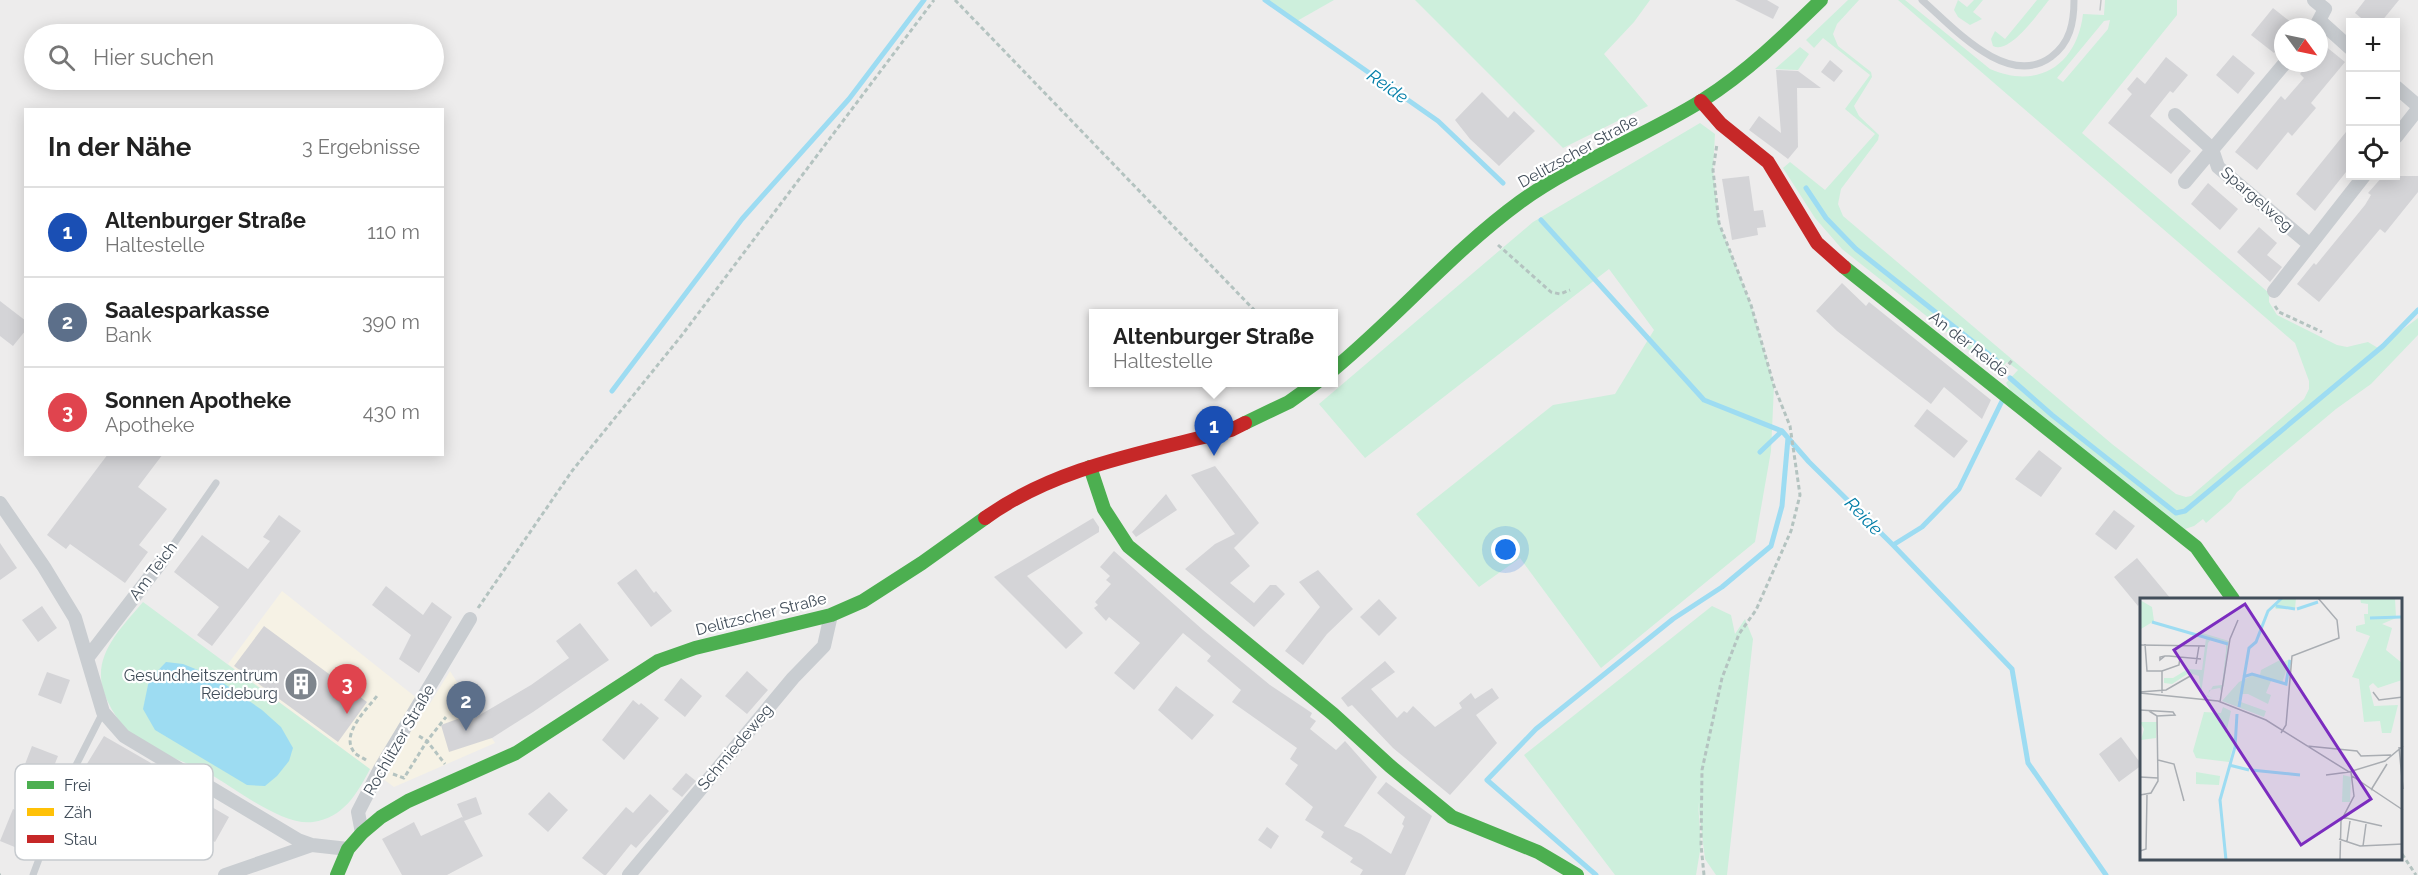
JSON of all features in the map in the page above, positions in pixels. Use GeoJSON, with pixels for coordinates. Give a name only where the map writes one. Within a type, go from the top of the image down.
{"type":"FeatureCollection","features":[{"type":"Feature","properties":{"kind":"main road","name":"Delitzscher Straße"},"geometry":{"type":"LineString","coordinates":[[1338,365],[1485,230],[1522,201],[1568,172],[1723,87],[1763,55],[1821,0]]}},
{"type":"Feature","properties":{"kind":"main road","name":"An der Reide"},"geometry":{"type":"LineString","coordinates":[[1701,101],[1720,124],[1768,162],[1816,243],[2196,546],[2232,598]]}},
{"type":"Feature","properties":{"kind":"main road","name":"Delitzscher Straße"},"geometry":{"type":"LineString","coordinates":[[337,875],[348,849],[381,817],[408,801],[516,753],[658,661],[694,648],[831,615],[863,601],[922,563],[946,543],[993,512],[1052,480],[1090,467],[1231,430],[1289,402],[1310,387]]}},
{"type":"Feature","properties":{"kind":"main road"},"geometry":{"type":"LineString","coordinates":[[1090,467],[1102,507],[1113,528],[1128,546],[1333,714],[1397,772],[1452,817],[1538,852],[1577,875]]}},
{"type":"Feature","properties":{"kind":"street"},"geometry":{"type":"LineString","coordinates":[[2314,0],[2346,43]]}},
{"type":"Feature","properties":{"kind":"street","name":"Spargelweg"},"geometry":{"type":"LineString","coordinates":[[2185,182],[2277,72]]}},
{"type":"Feature","properties":{"kind":"street"},"geometry":{"type":"LineString","coordinates":[[2400,91],[2418,108],[2400,132]]}},
{"type":"Feature","properties":{"kind":"street","name":"Spargelweg"},"geometry":{"type":"LineString","coordinates":[[2175,115],[2212,149],[2218,167],[2309,244]]}},
{"type":"Feature","properties":{"kind":"street","name":"Spargelweg"},"geometry":{"type":"LineString","coordinates":[[2274,291],[2361,180]]}},
{"type":"Feature","properties":{"kind":"street"},"geometry":{"type":"LineString","coordinates":[[3,511],[75,618],[103,712],[124,736],[171,764]]}},
{"type":"Feature","properties":{"kind":"street","name":"Am Teich"},"geometry":{"type":"LineString","coordinates":[[88,657],[162,561]]}},
{"type":"Feature","properties":{"kind":"street","name":"Schmiedeweg"},"geometry":{"type":"LineString","coordinates":[[629,875],[793,678],[824,646],[831,615]]}},
{"type":"Feature","properties":{"kind":"street","name":"Rochlitzer Straße"},"geometry":{"type":"LineString","coordinates":[[362,833],[358,812],[404,729],[470,619]]}},
{"type":"Feature","properties":{"kind":"street"},"geometry":{"type":"LineString","coordinates":[[213,789],[298,840],[312,845],[348,849]]}},
{"type":"Feature","properties":{"kind":"street"},"geometry":{"type":"LineString","coordinates":[[225,875],[312,845]]}},
{"type":"Feature","properties":{"kind":"lane"},"geometry":{"type":"LineString","coordinates":[[1922,0],[1989,56],[2004,63],[2024,66],[2046,61],[2064,44],[2071,29],[2074,0]]}},
{"type":"Feature","properties":{"kind":"lane","name":"Am Teich"},"geometry":{"type":"LineString","coordinates":[[162,561],[216,483]]}},
{"type":"Feature","properties":{"kind":"lane"},"geometry":{"type":"LineString","coordinates":[[77,764],[103,712]]}},
{"type":"Feature","properties":{"kind":"lane"},"geometry":{"type":"LineString","coordinates":[[33,875],[39,860]]}},
{"type":"Feature","properties":{"kind":"path"},"geometry":{"type":"LineString","coordinates":[[470,619],[572,471],[682,335],[934,0]]}},
{"type":"Feature","properties":{"kind":"path"},"geometry":{"type":"LineString","coordinates":[[955,0],[1253,309]]}},
{"type":"Feature","properties":{"kind":"path"},"geometry":{"type":"LineString","coordinates":[[1704,875],[1701,845],[1702,770],[1722,678],[1739,634],[1756,610],[1791,531],[1800,495],[1790,426],[1774,386],[1751,305],[1719,223],[1713,170],[1720,124]]}},
{"type":"Feature","properties":{"kind":"path"},"geometry":{"type":"LineString","coordinates":[[1485,230],[1510,257],[1551,292],[1560,294],[1570,290]]}},
{"type":"Feature","properties":{"kind":"path"},"geometry":{"type":"LineString","coordinates":[[2274,291],[2272,302],[2279,312],[2322,332]]}},
{"type":"Feature","properties":{"kind":"path"},"geometry":{"type":"LineString","coordinates":[[404,729],[427,741],[446,765]]}},
{"type":"Feature","properties":{"kind":"path"},"geometry":{"type":"LineString","coordinates":[[2403,856],[2416,875]]}},
{"type":"Feature","properties":{"kind":"shaded area"},"geometry":{"type":"Polygon","coordinates":[[[282,591],[418,699],[429,705],[450,671],[495,743],[394,787],[228,664],[282,591]]]}},
{"type":"Feature","properties":{"kind":"green space"},"geometry":{"type":"Polygon","coordinates":[[[1265,0],[1334,0],[1297,21],[1265,0]]]}},
{"type":"Feature","properties":{"kind":"green space"},"geometry":{"type":"Polygon","coordinates":[[[1415,0],[1650,0],[1634,22],[1604,54],[1648,106],[1563,148],[1415,0]]]}},
{"type":"Feature","properties":{"kind":"green space"},"geometry":{"type":"Polygon","coordinates":[[[1848,0],[1859,0],[1837,24],[1833,34],[1838,46],[1871,72],[1872,77],[1854,106],[1859,116],[1879,135],[1878,140],[1841,189],[1838,204],[1843,216],[2112,444],[2176,494],[2191,496],[2304,399],[2309,389],[2309,381],[2295,343],[1898,0],[1905,0],[1990,69],[2008,75],[2024,76],[2039,74],[2064,59],[2073,47],[2083,14],[2104,15],[2105,0],[2177,0],[2177,15],[2082,133],[2269,293],[2269,302],[2277,315],[2337,345],[2347,347],[2368,342],[2378,348],[2418,318],[2418,335],[2371,384],[2336,409],[2237,492],[2231,501],[2206,523],[2203,519],[2185,529],[2010,390],[2006,383],[2018,370],[2007,362],[1997,372],[1842,249],[1815,218],[1783,168],[1790,162],[1825,190],[1875,134],[1845,109],[1870,75],[1823,38],[1814,48],[1806,40],[1848,0]],[[2110,20],[2104,21],[2057,78],[2063,82],[2108,29],[2110,20]]]}},
{"type":"Feature","properties":{"kind":"green space"},"geometry":{"type":"Polygon","coordinates":[[[1958,0],[1967,7],[1974,0],[1983,0],[1973,12],[1982,19],[1970,25],[1958,17],[1954,10],[1958,0]]]}},
{"type":"Feature","properties":{"kind":"green space"},"geometry":{"type":"Polygon","coordinates":[[[2037,0],[2049,0],[2024,31],[2008,44],[2000,47],[1993,46],[1991,39],[1995,31],[2005,39],[2037,0]]]}},
{"type":"Feature","properties":{"kind":"green space"},"geometry":{"type":"Polygon","coordinates":[[[1800,47],[1809,54],[1798,70],[1775,69],[1800,47]]]}},
{"type":"Feature","properties":{"kind":"green space"},"geometry":{"type":"Polygon","coordinates":[[[1700,123],[1715,134],[1713,170],[1719,223],[1751,305],[1774,386],[1771,451],[1755,542],[1601,668],[1520,558],[1479,587],[1416,514],[1553,405],[1615,394],[1654,330],[1609,269],[1365,458],[1319,404],[1533,222],[1700,123]]]}},
{"type":"Feature","properties":{"kind":"green space"},"geometry":{"type":"Polygon","coordinates":[[[143,602],[370,769],[354,796],[341,810],[324,820],[301,822],[289,819],[262,807],[213,776],[213,764],[188,764],[138,739],[118,719],[109,704],[103,689],[101,674],[108,648],[123,625],[143,602]]]}},
{"type":"Feature","properties":{"kind":"green space"},"geometry":{"type":"Polygon","coordinates":[[[1712,606],[1731,615],[1735,634],[1745,619],[1753,639],[1727,875],[1716,875],[1705,859],[1698,802],[1701,845],[1696,875],[1615,875],[1524,755],[1712,606]]]}},
{"type":"Feature","properties":{"kind":"water"},"geometry":{"type":"Polygon","coordinates":[[[166,662],[183,664],[213,676],[262,710],[281,727],[293,748],[289,761],[265,786],[247,785],[155,730],[143,709],[149,680],[166,662]]]}},
{"type":"Feature","properties":{"kind":"building"},"geometry":{"type":"Polygon","coordinates":[[[1735,0],[1767,0],[1779,7],[1773,19],[1735,0]]]}},
{"type":"Feature","properties":{"kind":"building"},"geometry":{"type":"Polygon","coordinates":[[[2365,0],[2399,0],[2384,18],[2361,18],[2355,13],[2365,0]]]}},
{"type":"Feature","properties":{"kind":"building"},"geometry":{"type":"Polygon","coordinates":[[[2273,8],[2286,18],[2274,18],[2274,53],[2251,35],[2273,8]]]}},
{"type":"Feature","properties":{"kind":"building"},"geometry":{"type":"Polygon","coordinates":[[[2328,48],[2345,62],[2311,103],[2316,108],[2292,136],[2288,132],[2257,170],[2235,152],[2281,96],[2285,100],[2304,78],[2300,74],[2302,72],[2328,72],[2328,48]]]}},
{"type":"Feature","properties":{"kind":"building"},"geometry":{"type":"Polygon","coordinates":[[[2233,55],[2255,73],[2238,94],[2216,75],[2233,55]]]}},
{"type":"Feature","properties":{"kind":"building"},"geometry":{"type":"Polygon","coordinates":[[[2166,57],[2188,75],[2173,93],[2170,91],[2150,116],[2191,151],[2171,174],[2108,123],[2132,94],[2127,89],[2137,77],[2145,84],[2166,57]]]}},
{"type":"Feature","properties":{"kind":"building"},"geometry":{"type":"Polygon","coordinates":[[[1830,60],[1843,71],[1834,82],[1821,72],[1830,60]]]}},
{"type":"Feature","properties":{"kind":"building"},"geometry":{"type":"Polygon","coordinates":[[[1776,70],[1798,71],[1821,88],[1797,88],[1798,147],[1788,159],[1749,130],[1759,116],[1781,133],[1776,70]]]}},
{"type":"Feature","properties":{"kind":"building"},"geometry":{"type":"Polygon","coordinates":[[[1482,92],[1508,118],[1514,111],[1535,131],[1499,166],[1470,139],[1455,120],[1482,92]]]}},
{"type":"Feature","properties":{"kind":"building"},"geometry":{"type":"Polygon","coordinates":[[[2346,132],[2346,172],[2315,211],[2296,194],[2346,132]]]}},
{"type":"Feature","properties":{"kind":"building"},"geometry":{"type":"Polygon","coordinates":[[[1749,176],[1754,211],[1763,210],[1766,227],[1757,228],[1758,235],[1732,240],[1722,179],[1749,176]]]}},
{"type":"Feature","properties":{"kind":"building"},"geometry":{"type":"Polygon","coordinates":[[[2400,176],[2418,176],[2418,192],[2385,233],[2380,229],[2319,302],[2297,284],[2314,263],[2316,265],[2365,205],[2371,195],[2368,193],[2379,180],[2400,180],[2400,176]]]}},
{"type":"Feature","properties":{"kind":"building"},"geometry":{"type":"Polygon","coordinates":[[[2208,183],[2238,209],[2220,230],[2191,204],[2208,183]]]}},
{"type":"Feature","properties":{"kind":"building"},"geometry":{"type":"Polygon","coordinates":[[[2259,227],[2277,243],[2267,255],[2282,267],[2270,282],[2237,252],[2259,227]]]}},
{"type":"Feature","properties":{"kind":"building"},"geometry":{"type":"Polygon","coordinates":[[[1842,283],[1866,306],[1869,302],[1991,400],[1982,419],[1944,387],[1931,404],[1837,331],[1816,311],[1842,283]]]}},
{"type":"Feature","properties":{"kind":"building"},"geometry":{"type":"Polygon","coordinates":[[[0,301],[24,319],[24,332],[13,346],[0,336],[0,301]]]}},
{"type":"Feature","properties":{"kind":"building"},"geometry":{"type":"Polygon","coordinates":[[[1927,409],[1968,441],[1954,458],[1914,426],[1927,409]]]}},
{"type":"Feature","properties":{"kind":"building"},"geometry":{"type":"Polygon","coordinates":[[[2039,450],[2062,468],[2041,497],[2015,479],[2039,450]]]}},
{"type":"Feature","properties":{"kind":"building"},"geometry":{"type":"Polygon","coordinates":[[[106,456],[161,456],[138,487],[167,509],[139,545],[148,552],[125,583],[70,544],[66,549],[47,535],[106,456]]]}},
{"type":"Feature","properties":{"kind":"building"},"geometry":{"type":"Polygon","coordinates":[[[1215,466],[1259,523],[1234,548],[1250,566],[1230,583],[1254,603],[1270,585],[1276,585],[1285,594],[1254,627],[1185,569],[1215,544],[1235,534],[1191,475],[1215,466]]]}},
{"type":"Feature","properties":{"kind":"building"},"geometry":{"type":"Polygon","coordinates":[[[1166,494],[1177,510],[1136,537],[1132,532],[1166,494]]]}},
{"type":"Feature","properties":{"kind":"building"},"geometry":{"type":"Polygon","coordinates":[[[2114,510],[2135,526],[2116,550],[2095,534],[2114,510]]]}},
{"type":"Feature","properties":{"kind":"building"},"geometry":{"type":"Polygon","coordinates":[[[279,515],[301,531],[212,646],[197,635],[219,607],[174,572],[202,535],[248,569],[270,541],[263,537],[279,515]]]}},
{"type":"Feature","properties":{"kind":"building"},"geometry":{"type":"Polygon","coordinates":[[[1093,518],[1099,527],[1099,532],[1027,576],[1083,633],[1066,649],[994,577],[1093,518]]]}},
{"type":"Feature","properties":{"kind":"building"},"geometry":{"type":"Polygon","coordinates":[[[0,543],[17,568],[0,580],[0,543]]]}},
{"type":"Feature","properties":{"kind":"building"},"geometry":{"type":"Polygon","coordinates":[[[1114,551],[1203,630],[1270,685],[1312,713],[1310,717],[1316,721],[1310,729],[1336,750],[1345,741],[1377,777],[1344,826],[1361,834],[1391,854],[1404,826],[1402,824],[1405,817],[1377,793],[1386,782],[1432,816],[1405,875],[1360,875],[1363,870],[1350,862],[1353,858],[1321,837],[1324,832],[1305,820],[1313,807],[1285,784],[1298,765],[1290,759],[1297,748],[1232,702],[1241,690],[1207,661],[1211,656],[1183,633],[1134,690],[1114,673],[1140,643],[1109,617],[1106,621],[1094,608],[1098,605],[1095,602],[1111,584],[1106,580],[1110,576],[1100,567],[1114,551]]]}},
{"type":"Feature","properties":{"kind":"building"},"geometry":{"type":"Polygon","coordinates":[[[2137,558],[2170,598],[2140,598],[2138,606],[2114,577],[2137,558]]]}},
{"type":"Feature","properties":{"kind":"building"},"geometry":{"type":"Polygon","coordinates":[[[636,569],[654,593],[656,591],[672,611],[651,627],[617,583],[636,569]]]}},
{"type":"Feature","properties":{"kind":"building"},"geometry":{"type":"Polygon","coordinates":[[[1318,570],[1353,609],[1327,634],[1303,665],[1285,651],[1320,607],[1299,582],[1318,570]]]}},
{"type":"Feature","properties":{"kind":"building"},"geometry":{"type":"Polygon","coordinates":[[[386,586],[423,615],[432,602],[452,617],[419,673],[399,659],[411,635],[372,605],[386,586]]]}},
{"type":"Feature","properties":{"kind":"building"},"geometry":{"type":"Polygon","coordinates":[[[1379,599],[1397,618],[1379,636],[1360,617],[1379,599]]]}},
{"type":"Feature","properties":{"kind":"building"},"geometry":{"type":"Polygon","coordinates":[[[42,606],[57,628],[38,642],[22,620],[42,606]]]}},
{"type":"Feature","properties":{"kind":"building"},"geometry":{"type":"Polygon","coordinates":[[[580,623],[609,660],[492,738],[449,752],[441,725],[471,714],[473,719],[531,685],[569,658],[556,641],[580,623]]]}},
{"type":"Feature","properties":{"kind":"building","name":"Gesundheitszentrum Reideburg"},"geometry":{"type":"Polygon","coordinates":[[[264,626],[367,702],[338,742],[234,666],[264,626]]]}},
{"type":"Feature","properties":{"kind":"building"},"geometry":{"type":"Polygon","coordinates":[[[1385,661],[1395,672],[1371,689],[1397,718],[1404,711],[1407,713],[1413,706],[1435,727],[1462,708],[1459,703],[1471,693],[1475,699],[1492,688],[1499,698],[1476,715],[1497,743],[1450,795],[1393,748],[1352,705],[1348,707],[1341,698],[1385,661]]]}},
{"type":"Feature","properties":{"kind":"building"},"geometry":{"type":"Polygon","coordinates":[[[747,671],[768,690],[747,714],[725,696],[747,671]]]}},
{"type":"Feature","properties":{"kind":"building"},"geometry":{"type":"Polygon","coordinates":[[[47,672],[70,680],[61,704],[38,695],[47,672]]]}},
{"type":"Feature","properties":{"kind":"building"},"geometry":{"type":"Polygon","coordinates":[[[681,678],[702,696],[685,717],[664,700],[681,678]]]}},
{"type":"Feature","properties":{"kind":"building"},"geometry":{"type":"Polygon","coordinates":[[[1176,686],[1214,715],[1192,740],[1158,710],[1176,686]]]}},
{"type":"Feature","properties":{"kind":"building"},"geometry":{"type":"Polygon","coordinates":[[[633,700],[639,705],[641,703],[659,718],[624,760],[602,740],[633,700]]]}},
{"type":"Feature","properties":{"kind":"building"},"geometry":{"type":"Polygon","coordinates":[[[104,736],[151,763],[150,764],[87,764],[104,736]]]}},
{"type":"Feature","properties":{"kind":"building"},"geometry":{"type":"Polygon","coordinates":[[[2121,737],[2140,762],[2140,766],[2119,782],[2099,754],[2121,737]]]}},
{"type":"Feature","properties":{"kind":"building"},"geometry":{"type":"Polygon","coordinates":[[[32,746],[58,756],[55,764],[25,764],[32,746]]]}},
{"type":"Feature","properties":{"kind":"building"},"geometry":{"type":"Polygon","coordinates":[[[686,773],[696,781],[682,797],[672,789],[686,773]]]}},
{"type":"Feature","properties":{"kind":"building"},"geometry":{"type":"Polygon","coordinates":[[[549,792],[568,810],[548,832],[528,814],[549,792]]]}},
{"type":"Feature","properties":{"kind":"building"},"geometry":{"type":"Polygon","coordinates":[[[650,794],[669,811],[636,848],[631,844],[606,875],[582,858],[626,807],[633,813],[650,794]]]}},
{"type":"Feature","properties":{"kind":"building"},"geometry":{"type":"Polygon","coordinates":[[[476,797],[482,814],[464,821],[483,856],[447,875],[402,875],[382,839],[414,822],[421,836],[463,818],[457,804],[476,797]]]}},
{"type":"Feature","properties":{"kind":"building"},"geometry":{"type":"Polygon","coordinates":[[[213,808],[229,817],[215,842],[213,841],[213,808]]]}},
{"type":"Feature","properties":{"kind":"building"},"geometry":{"type":"Polygon","coordinates":[[[13,809],[15,810],[15,847],[0,841],[13,809]]]}},
{"type":"Feature","properties":{"kind":"building"},"geometry":{"type":"Polygon","coordinates":[[[1267,827],[1279,836],[1271,849],[1258,840],[1267,827]]]}},
{"type":"Feature","properties":{"kind":"waterway"},"geometry":{"type":"LineString","coordinates":[[612,391],[742,219],[849,99],[924,0]]}},
{"type":"Feature","properties":{"kind":"waterway","name":"Reide"},"geometry":{"type":"LineString","coordinates":[[1265,0],[1438,121],[1503,183]]}},
{"type":"Feature","properties":{"kind":"waterway"},"geometry":{"type":"LineString","coordinates":[[1806,188],[1826,218],[1856,249],[1996,360]]}},
{"type":"Feature","properties":{"kind":"waterway","name":"Reide"},"geometry":{"type":"LineString","coordinates":[[1541,220],[1704,400],[1782,431],[1809,462],[1893,545],[2012,669],[2028,763],[2106,875]]}},
{"type":"Feature","properties":{"kind":"waterway"},"geometry":{"type":"LineString","coordinates":[[2010,378],[2052,415],[2176,513],[2185,511],[2383,346],[2418,310]]}},
{"type":"Feature","properties":{"kind":"waterway"},"geometry":{"type":"LineString","coordinates":[[1893,545],[1922,527],[1959,489],[2003,399]]}},
{"type":"Feature","properties":{"kind":"waterway"},"geometry":{"type":"LineString","coordinates":[[1760,452],[1782,431]]}},
{"type":"Feature","properties":{"kind":"waterway"},"geometry":{"type":"LineString","coordinates":[[1596,875],[1487,780],[1536,729],[1673,619],[1722,587],[1771,546],[1782,506],[1788,438]]}},
{"type":"Feature","properties":{"kind":"tram line"},"geometry":{"type":"LineString","coordinates":[[2100,10],[2101,0]]}},
{"type":"Feature","properties":{"kind":"traffic: fast"},"geometry":{"type":"LineString","coordinates":[[1338,366],[1472,241],[1520,202],[1564,174],[1703,100],[1765,53],[1821,0]]}},
{"type":"Feature","properties":{"kind":"traffic: fast"},"geometry":{"type":"LineString","coordinates":[[1844,267],[2196,547],[2232,598]]}},
{"type":"Feature","properties":{"kind":"traffic: fast"},"geometry":{"type":"LineString","coordinates":[[1245,423],[1289,402],[1310,387]]}},
{"type":"Feature","properties":{"kind":"traffic: fast"},"geometry":{"type":"LineString","coordinates":[[1090,467],[1104,509],[1128,546],[1333,714],[1390,766],[1452,817],[1538,852],[1577,875]]}},
{"type":"Feature","properties":{"kind":"traffic: fast"},"geometry":{"type":"LineString","coordinates":[[337,875],[348,849],[381,817],[408,801],[516,753],[658,661],[695,648],[831,615],[863,601],[985,518]]}},
{"type":"Feature","properties":{"kind":"traffic: jam"},"geometry":{"type":"LineString","coordinates":[[1701,101],[1721,124],[1768,162],[1817,243],[1844,267]]}},
{"type":"Feature","properties":{"kind":"traffic: jam"},"geometry":{"type":"LineString","coordinates":[[985,518],[1042,485],[1073,473],[1231,430],[1245,423]]}},
{"type":"Feature","properties":{"kind":"place","name":"Altenburger Straße"},"geometry":{"type":"Point","coordinates":[1214,456]}},
{"type":"Feature","properties":{"kind":"place","name":"Gesundheitszentrum Reideburg"},"geometry":{"type":"Point","coordinates":[301,684]}},
{"type":"Feature","properties":{"kind":"place","name":"Sonnen Apotheke"},"geometry":{"type":"Point","coordinates":[347,714]}},
{"type":"Feature","properties":{"kind":"place","name":"Saalesparkasse"},"geometry":{"type":"Point","coordinates":[466,731]}}]}
